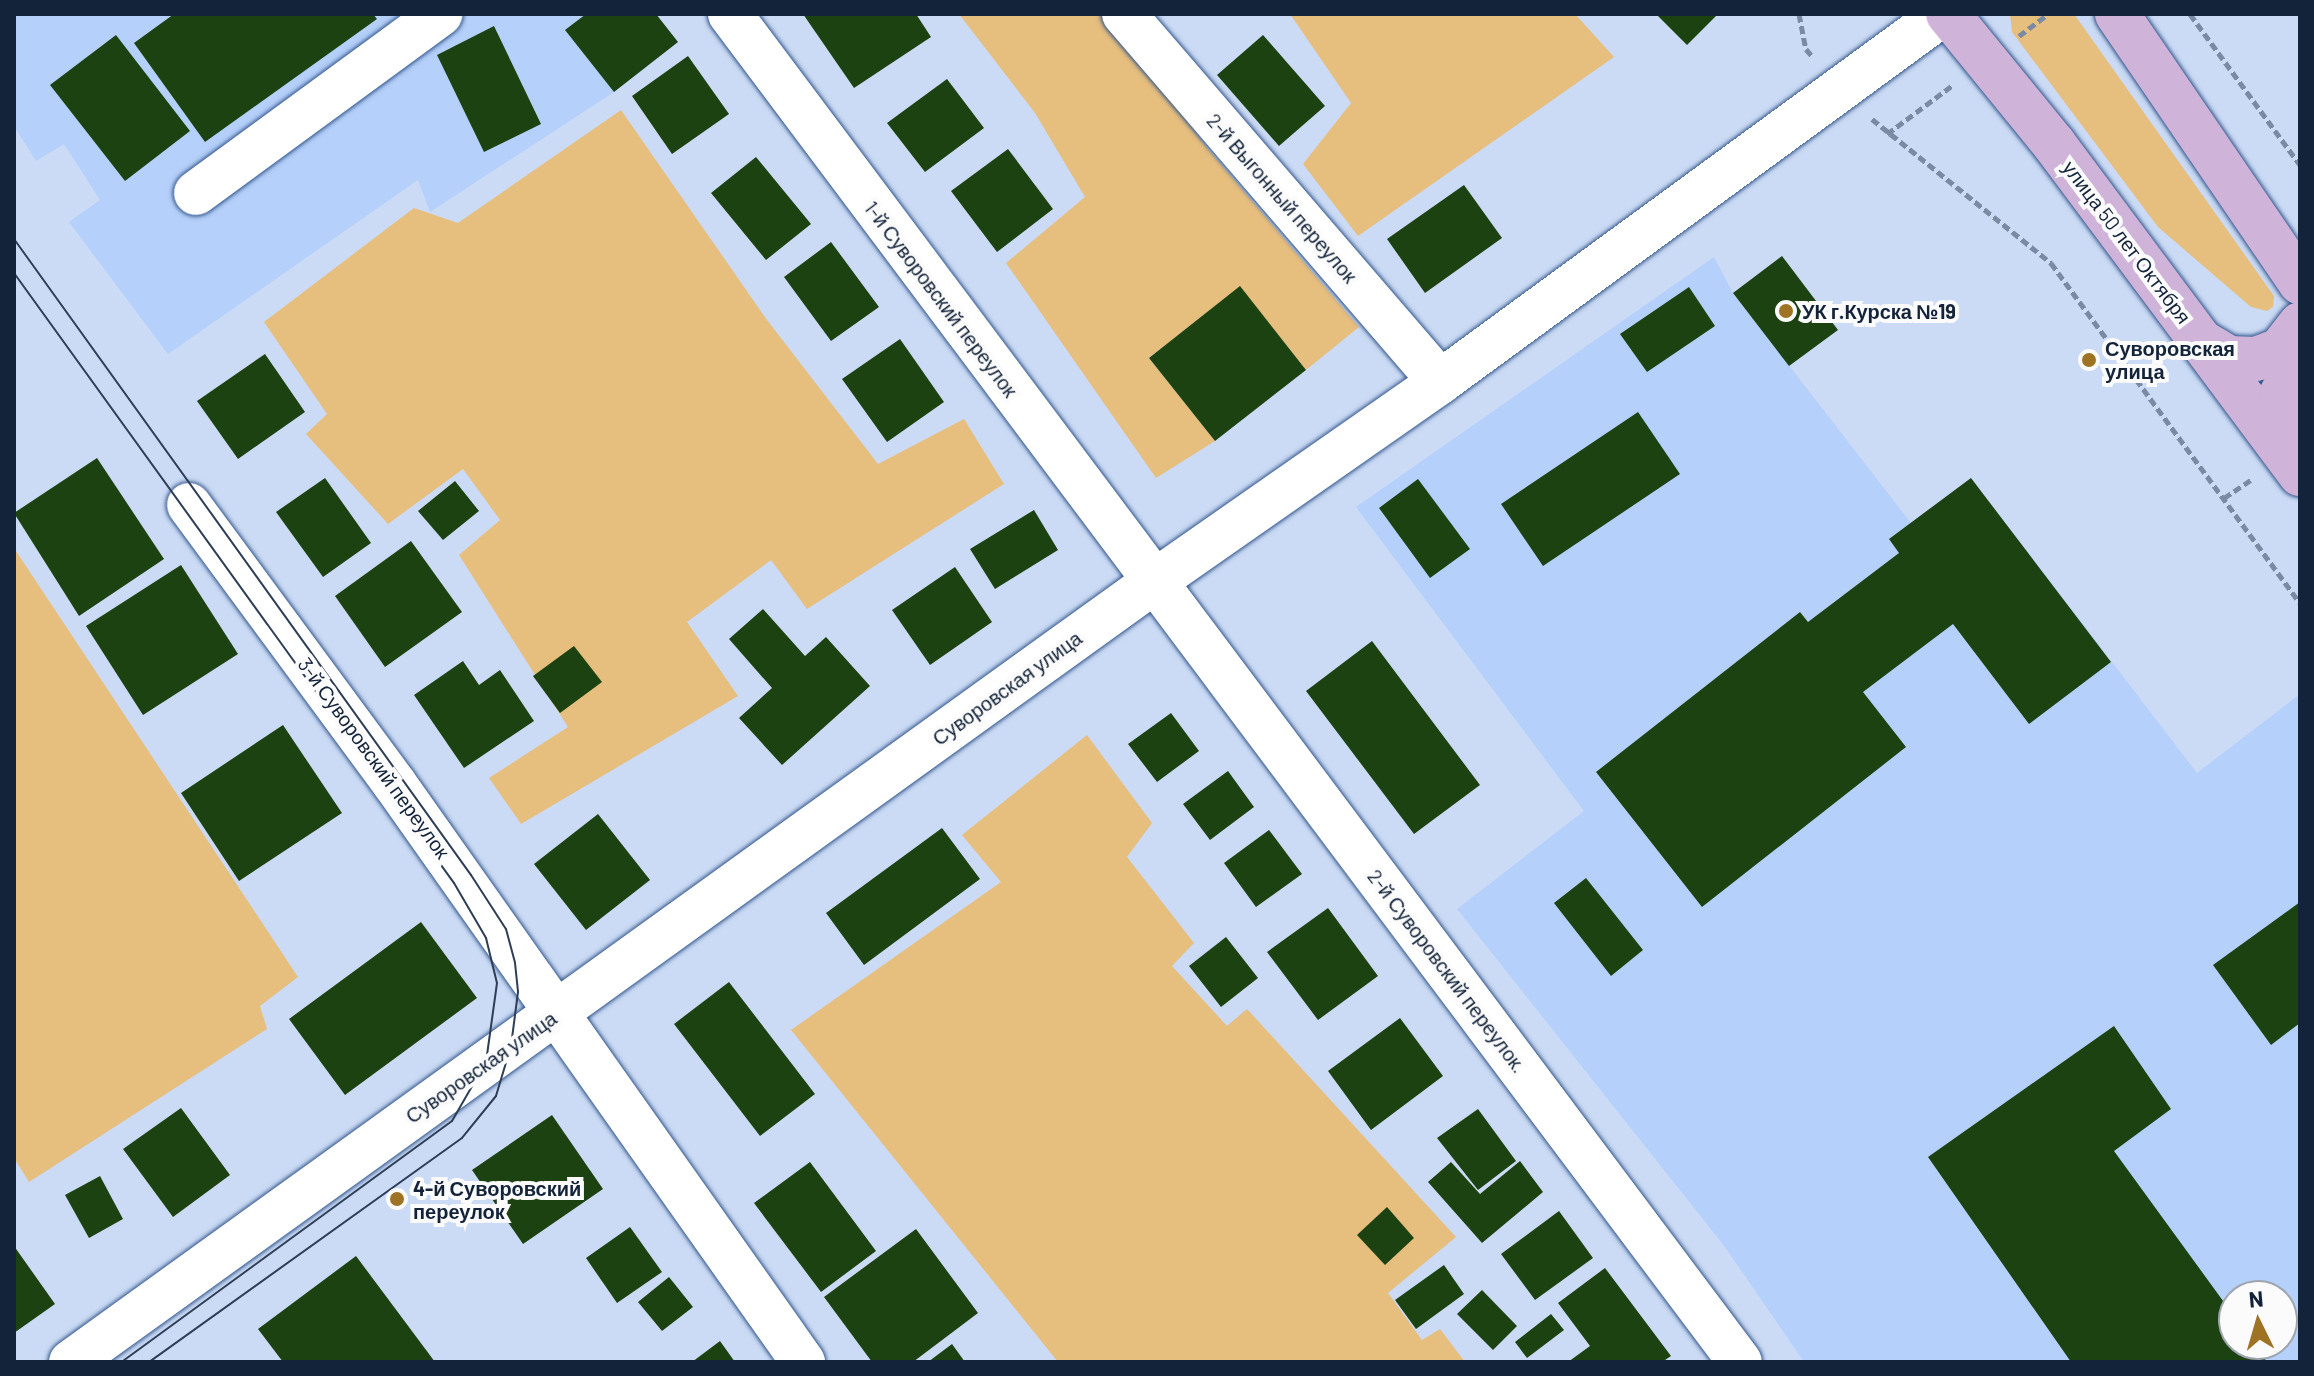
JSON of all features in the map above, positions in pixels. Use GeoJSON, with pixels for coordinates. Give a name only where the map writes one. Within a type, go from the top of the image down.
{"type":"FeatureCollection","features":[{"type":"Feature","properties":{"kind":"main road","name":"улица 50 лет Октября"},"geometry":{"type":"LineString","coordinates":[[1945,14],[2204,343],[2300,474]]}},
{"type":"Feature","properties":{"kind":"main road"},"geometry":{"type":"LineString","coordinates":[[2117,14],[2300,282]]}},
{"type":"Feature","properties":{"kind":"main road"},"geometry":{"type":"LineString","coordinates":[[2204,343],[2229,358],[2256,359],[2280,350],[2300,324]]}},
{"type":"Feature","properties":{"kind":"main road"},"geometry":{"type":"LineString","coordinates":[[2275,438],[2282,393],[2300,375]]}},
{"type":"Feature","properties":{"kind":"street"},"geometry":{"type":"LineString","coordinates":[[196,193],[441,14]]}},
{"type":"Feature","properties":{"kind":"street","name":"1-й Суворовский переулок"},"geometry":{"type":"LineString","coordinates":[[730,14],[1155,581]]}},
{"type":"Feature","properties":{"kind":"street","name":"2-й Выгонный переулок"},"geometry":{"type":"LineString","coordinates":[[1124,14],[1440,382]]}},
{"type":"Feature","properties":{"kind":"street","name":"Суворовская улица"},"geometry":{"type":"LineString","coordinates":[[71,1362],[1155,581],[1440,382],[1945,14]]}},
{"type":"Feature","properties":{"kind":"street","name":"3-й Суворовский переулок"},"geometry":{"type":"LineString","coordinates":[[189,505],[556,1014]]}},
{"type":"Feature","properties":{"kind":"street","name":"2-й Суворовский переулок."},"geometry":{"type":"LineString","coordinates":[[1155,581],[1740,1362]]}},
{"type":"Feature","properties":{"kind":"street"},"geometry":{"type":"LineString","coordinates":[[556,1014],[803,1362]]}},
{"type":"Feature","properties":{"kind":"path"},"geometry":{"type":"LineString","coordinates":[[1799,14],[1806,49],[1887,134],[2051,263],[2300,603]]}},
{"type":"Feature","properties":{"kind":"path"},"geometry":{"type":"LineString","coordinates":[[2190,14],[2300,165]]}},
{"type":"Feature","properties":{"kind":"shaded area"},"geometry":{"type":"Polygon","coordinates":[[[14,14],[656,14],[678,42],[614,92],[430,212],[418,180],[168,354],[69,222],[100,200],[64,144],[36,161],[14,126],[14,14]]]}},
{"type":"Feature","properties":{"kind":"shaded area"},"geometry":{"type":"Polygon","coordinates":[[[959,14],[1107,14],[1209,150],[1359,327],[1306,370],[1240,287],[1149,358],[1215,441],[1156,478],[1006,263],[1085,197],[1035,113],[959,14]]]}},
{"type":"Feature","properties":{"kind":"shaded area"},"geometry":{"type":"Polygon","coordinates":[[[1290,14],[1575,14],[1614,57],[1358,236],[1303,164],[1351,103],[1290,14]]]}},
{"type":"Feature","properties":{"kind":"shaded area"},"geometry":{"type":"Polygon","coordinates":[[[2010,14],[2074,14],[2274,296],[2273,307],[2267,311],[2251,307],[2158,227],[2012,32],[2010,14]]]}},
{"type":"Feature","properties":{"kind":"shaded area"},"geometry":{"type":"Polygon","coordinates":[[[621,110],[767,320],[878,464],[964,419],[1004,484],[807,609],[771,560],[687,622],[738,696],[521,824],[489,778],[568,727],[459,555],[500,520],[463,469],[388,524],[306,434],[327,414],[264,322],[414,208],[458,223],[621,110]]]}},
{"type":"Feature","properties":{"kind":"shaded area"},"geometry":{"type":"Polygon","coordinates":[[[1714,257],[1733,293],[1911,523],[1971,478],[2197,773],[2300,694],[2300,1362],[1804,1362],[1725,1247],[1457,909],[1584,811],[1356,507],[1714,257]]]}},
{"type":"Feature","properties":{"kind":"shaded area"},"geometry":{"type":"Polygon","coordinates":[[[14,548],[298,977],[260,1006],[267,1029],[29,1182],[14,1158],[14,548]]]}},
{"type":"Feature","properties":{"kind":"shaded area"},"geometry":{"type":"Polygon","coordinates":[[[1087,735],[1152,823],[1127,857],[1194,943],[1172,966],[1227,1026],[1247,1009],[1456,1237],[1388,1293],[1422,1340],[1440,1329],[1465,1362],[1058,1362],[791,1030],[1001,882],[962,835],[1087,735]]]}},
{"type":"Feature","properties":{"kind":"building"},"geometry":{"type":"Polygon","coordinates":[[[174,14],[373,14],[377,19],[205,142],[134,43],[174,14]]]}},
{"type":"Feature","properties":{"kind":"building"},"geometry":{"type":"Polygon","coordinates":[[[586,14],[656,14],[678,42],[614,92],[565,30],[586,14]]]}},
{"type":"Feature","properties":{"kind":"building"},"geometry":{"type":"Polygon","coordinates":[[[803,14],[916,14],[931,37],[854,88],[803,14]]]}},
{"type":"Feature","properties":{"kind":"building"},"geometry":{"type":"Polygon","coordinates":[[[1656,14],[1718,14],[1687,45],[1656,14]]]}},
{"type":"Feature","properties":{"kind":"building"},"geometry":{"type":"Polygon","coordinates":[[[494,26],[541,124],[484,152],[437,55],[494,26]]]}},
{"type":"Feature","properties":{"kind":"building"},"geometry":{"type":"Polygon","coordinates":[[[116,35],[190,131],[125,181],[50,85],[116,35]]]}},
{"type":"Feature","properties":{"kind":"building"},"geometry":{"type":"Polygon","coordinates":[[[1263,35],[1325,106],[1279,146],[1217,75],[1263,35]]]}},
{"type":"Feature","properties":{"kind":"building"},"geometry":{"type":"Polygon","coordinates":[[[688,56],[729,114],[672,154],[632,96],[688,56]]]}},
{"type":"Feature","properties":{"kind":"building"},"geometry":{"type":"Polygon","coordinates":[[[947,79],[984,128],[925,172],[887,123],[947,79]]]}},
{"type":"Feature","properties":{"kind":"building"},"geometry":{"type":"Polygon","coordinates":[[[1008,149],[1053,209],[997,252],[951,191],[1008,149]]]}},
{"type":"Feature","properties":{"kind":"building"},"geometry":{"type":"Polygon","coordinates":[[[756,157],[811,224],[766,260],[711,193],[756,157]]]}},
{"type":"Feature","properties":{"kind":"building"},"geometry":{"type":"Polygon","coordinates":[[[1464,185],[1502,238],[1425,293],[1387,239],[1464,185]]]}},
{"type":"Feature","properties":{"kind":"building"},"geometry":{"type":"Polygon","coordinates":[[[831,242],[879,307],[831,341],[784,277],[831,242]]]}},
{"type":"Feature","properties":{"kind":"building","name":"УК г.Курска №19"},"geometry":{"type":"Polygon","coordinates":[[[1782,256],[1838,330],[1789,366],[1733,293],[1782,256]]]}},
{"type":"Feature","properties":{"kind":"building"},"geometry":{"type":"Polygon","coordinates":[[[1240,286],[1306,370],[1215,441],[1149,358],[1240,286]]]}},
{"type":"Feature","properties":{"kind":"building"},"geometry":{"type":"Polygon","coordinates":[[[1689,287],[1715,326],[1647,372],[1620,334],[1689,287]]]}},
{"type":"Feature","properties":{"kind":"building"},"geometry":{"type":"Polygon","coordinates":[[[900,339],[944,402],[887,442],[842,379],[900,339]]]}},
{"type":"Feature","properties":{"kind":"building"},"geometry":{"type":"Polygon","coordinates":[[[265,354],[305,412],[238,459],[197,401],[265,354]]]}},
{"type":"Feature","properties":{"kind":"building"},"geometry":{"type":"Polygon","coordinates":[[[1638,412],[1680,474],[1543,566],[1501,504],[1638,412]]]}},
{"type":"Feature","properties":{"kind":"building"},"geometry":{"type":"Polygon","coordinates":[[[97,458],[164,559],[79,616],[14,513],[97,458]]]}},
{"type":"Feature","properties":{"kind":"building"},"geometry":{"type":"Polygon","coordinates":[[[325,478],[371,543],[323,577],[276,512],[325,478]]]}},
{"type":"Feature","properties":{"kind":"building"},"geometry":{"type":"Polygon","coordinates":[[[1971,478],[2111,662],[2029,724],[1953,624],[1863,692],[1906,747],[1702,907],[1596,772],[1800,612],[1808,622],[1899,553],[1889,539],[1971,478]]]}},
{"type":"Feature","properties":{"kind":"building"},"geometry":{"type":"Polygon","coordinates":[[[1418,479],[1470,549],[1430,578],[1379,508],[1418,479]]]}},
{"type":"Feature","properties":{"kind":"building"},"geometry":{"type":"Polygon","coordinates":[[[455,481],[479,511],[443,540],[418,511],[455,481]]]}},
{"type":"Feature","properties":{"kind":"building"},"geometry":{"type":"Polygon","coordinates":[[[1034,510],[1058,550],[995,589],[970,549],[1034,510]]]}},
{"type":"Feature","properties":{"kind":"building"},"geometry":{"type":"Polygon","coordinates":[[[411,541],[462,612],[385,667],[335,596],[411,541]]]}},
{"type":"Feature","properties":{"kind":"building"},"geometry":{"type":"Polygon","coordinates":[[[181,565],[238,654],[143,715],[86,626],[181,565]]]}},
{"type":"Feature","properties":{"kind":"building"},"geometry":{"type":"Polygon","coordinates":[[[955,567],[992,622],[930,665],[892,610],[955,567]]]}},
{"type":"Feature","properties":{"kind":"building"},"geometry":{"type":"Polygon","coordinates":[[[763,609],[805,656],[826,637],[870,686],[782,765],[739,718],[772,688],[729,639],[763,609]]]}},
{"type":"Feature","properties":{"kind":"building"},"geometry":{"type":"Polygon","coordinates":[[[1372,641],[1480,785],[1414,834],[1306,691],[1372,641]]]}},
{"type":"Feature","properties":{"kind":"building"},"geometry":{"type":"Polygon","coordinates":[[[574,646],[602,682],[560,713],[533,676],[574,646]]]}},
{"type":"Feature","properties":{"kind":"building"},"geometry":{"type":"Polygon","coordinates":[[[463,661],[479,685],[500,670],[534,721],[464,768],[414,695],[463,661]]]}},
{"type":"Feature","properties":{"kind":"building"},"geometry":{"type":"Polygon","coordinates":[[[1171,713],[1199,751],[1157,782],[1128,744],[1171,713]]]}},
{"type":"Feature","properties":{"kind":"building"},"geometry":{"type":"Polygon","coordinates":[[[283,725],[342,813],[239,881],[181,793],[283,725]]]}},
{"type":"Feature","properties":{"kind":"building"},"geometry":{"type":"Polygon","coordinates":[[[1228,771],[1254,807],[1210,840],[1183,804],[1228,771]]]}},
{"type":"Feature","properties":{"kind":"building"},"geometry":{"type":"Polygon","coordinates":[[[598,814],[650,880],[586,930],[534,864],[598,814]]]}},
{"type":"Feature","properties":{"kind":"building"},"geometry":{"type":"Polygon","coordinates":[[[942,828],[980,879],[864,965],[826,913],[942,828]]]}},
{"type":"Feature","properties":{"kind":"building"},"geometry":{"type":"Polygon","coordinates":[[[1269,830],[1302,874],[1256,907],[1224,863],[1269,830]]]}},
{"type":"Feature","properties":{"kind":"building"},"geometry":{"type":"Polygon","coordinates":[[[1586,878],[1643,950],[1611,976],[1554,903],[1586,878]]]}},
{"type":"Feature","properties":{"kind":"building"},"geometry":{"type":"Polygon","coordinates":[[[2300,902],[2300,1023],[2271,1045],[2213,965],[2300,902]]]}},
{"type":"Feature","properties":{"kind":"building"},"geometry":{"type":"Polygon","coordinates":[[[1328,908],[1378,976],[1318,1020],[1267,952],[1328,908]]]}},
{"type":"Feature","properties":{"kind":"building"},"geometry":{"type":"Polygon","coordinates":[[[421,922],[477,998],[345,1095],[289,1019],[421,922]]]}},
{"type":"Feature","properties":{"kind":"building"},"geometry":{"type":"Polygon","coordinates":[[[1226,937],[1258,978],[1221,1007],[1189,966],[1226,937]]]}},
{"type":"Feature","properties":{"kind":"building"},"geometry":{"type":"Polygon","coordinates":[[[729,982],[815,1094],[760,1136],[674,1024],[729,982]]]}},
{"type":"Feature","properties":{"kind":"building"},"geometry":{"type":"Polygon","coordinates":[[[1400,1018],[1443,1076],[1371,1130],[1328,1071],[1400,1018]]]}},
{"type":"Feature","properties":{"kind":"building"},"geometry":{"type":"Polygon","coordinates":[[[2114,1026],[2171,1109],[2114,1151],[2218,1294],[2218,1360],[2267,1362],[2071,1362],[1928,1157],[2114,1026]]]}},
{"type":"Feature","properties":{"kind":"building"},"geometry":{"type":"Polygon","coordinates":[[[181,1108],[230,1175],[173,1217],[123,1149],[181,1108]]]}},
{"type":"Feature","properties":{"kind":"building"},"geometry":{"type":"Polygon","coordinates":[[[1478,1109],[1516,1161],[1478,1190],[1437,1138],[1478,1109]]]}},
{"type":"Feature","properties":{"kind":"building"},"geometry":{"type":"Polygon","coordinates":[[[552,1115],[603,1189],[523,1244],[472,1170],[552,1115]]]}},
{"type":"Feature","properties":{"kind":"building"},"geometry":{"type":"Polygon","coordinates":[[[1520,1161],[1543,1192],[1482,1243],[1428,1182],[1451,1162],[1480,1194],[1520,1161]]]}},
{"type":"Feature","properties":{"kind":"building"},"geometry":{"type":"Polygon","coordinates":[[[810,1162],[876,1251],[821,1292],[754,1203],[810,1162]]]}},
{"type":"Feature","properties":{"kind":"building"},"geometry":{"type":"Polygon","coordinates":[[[100,1176],[123,1219],[89,1238],[65,1195],[100,1176]]]}},
{"type":"Feature","properties":{"kind":"building"},"geometry":{"type":"Polygon","coordinates":[[[1387,1207],[1414,1238],[1385,1265],[1357,1235],[1387,1207]]]}},
{"type":"Feature","properties":{"kind":"building"},"geometry":{"type":"Polygon","coordinates":[[[1559,1211],[1593,1258],[1535,1300],[1501,1254],[1559,1211]]]}},
{"type":"Feature","properties":{"kind":"building"},"geometry":{"type":"Polygon","coordinates":[[[630,1227],[662,1272],[617,1303],[586,1258],[630,1227]]]}},
{"type":"Feature","properties":{"kind":"building"},"geometry":{"type":"Polygon","coordinates":[[[916,1229],[978,1313],[913,1362],[872,1362],[824,1297],[916,1229]]]}},
{"type":"Feature","properties":{"kind":"building"},"geometry":{"type":"Polygon","coordinates":[[[14,1246],[55,1304],[14,1333],[14,1246]]]}},
{"type":"Feature","properties":{"kind":"building"},"geometry":{"type":"Polygon","coordinates":[[[356,1256],[435,1362],[283,1362],[258,1329],[356,1256]]]}},
{"type":"Feature","properties":{"kind":"building"},"geometry":{"type":"Polygon","coordinates":[[[1444,1265],[1464,1294],[1416,1329],[1395,1300],[1444,1265]]]}},
{"type":"Feature","properties":{"kind":"building"},"geometry":{"type":"Polygon","coordinates":[[[1605,1268],[1671,1356],[1662,1362],[1568,1362],[1590,1346],[1558,1303],[1605,1268]]]}},
{"type":"Feature","properties":{"kind":"building"},"geometry":{"type":"Polygon","coordinates":[[[669,1277],[693,1307],[662,1331],[638,1302],[669,1277]]]}},
{"type":"Feature","properties":{"kind":"building"},"geometry":{"type":"Polygon","coordinates":[[[1482,1290],[1517,1326],[1493,1350],[1457,1314],[1482,1290]]]}},
{"type":"Feature","properties":{"kind":"building"},"geometry":{"type":"Polygon","coordinates":[[[1551,1314],[1564,1330],[1527,1358],[1515,1342],[1551,1314]]]}},
{"type":"Feature","properties":{"kind":"building"},"geometry":{"type":"Polygon","coordinates":[[[720,1341],[735,1362],[692,1362],[720,1341]]]}},
{"type":"Feature","properties":{"kind":"building"},"geometry":{"type":"Polygon","coordinates":[[[952,1344],[965,1362],[928,1362],[952,1344]]]}},
{"type":"Feature","properties":{"kind":"tram line"},"geometry":{"type":"LineString","coordinates":[[14,239],[471,875],[506,929],[515,963],[518,992],[511,1046],[496,1096],[462,1138],[149,1362]]}},
{"type":"Feature","properties":{"kind":"tram line"},"geometry":{"type":"LineString","coordinates":[[14,273],[454,883],[486,938],[497,983],[486,1062],[452,1121],[121,1362]]}},
{"type":"Feature","properties":{"kind":"place","name":"УК г.Курска №19"},"geometry":{"type":"Point","coordinates":[1786,311]}},
{"type":"Feature","properties":{"kind":"place","name":"Суворовская улица"},"geometry":{"type":"Point","coordinates":[2089,360]}},
{"type":"Feature","properties":{"kind":"place","name":"4-й Суворовский переулок"},"geometry":{"type":"Point","coordinates":[397,1199]}}]}
